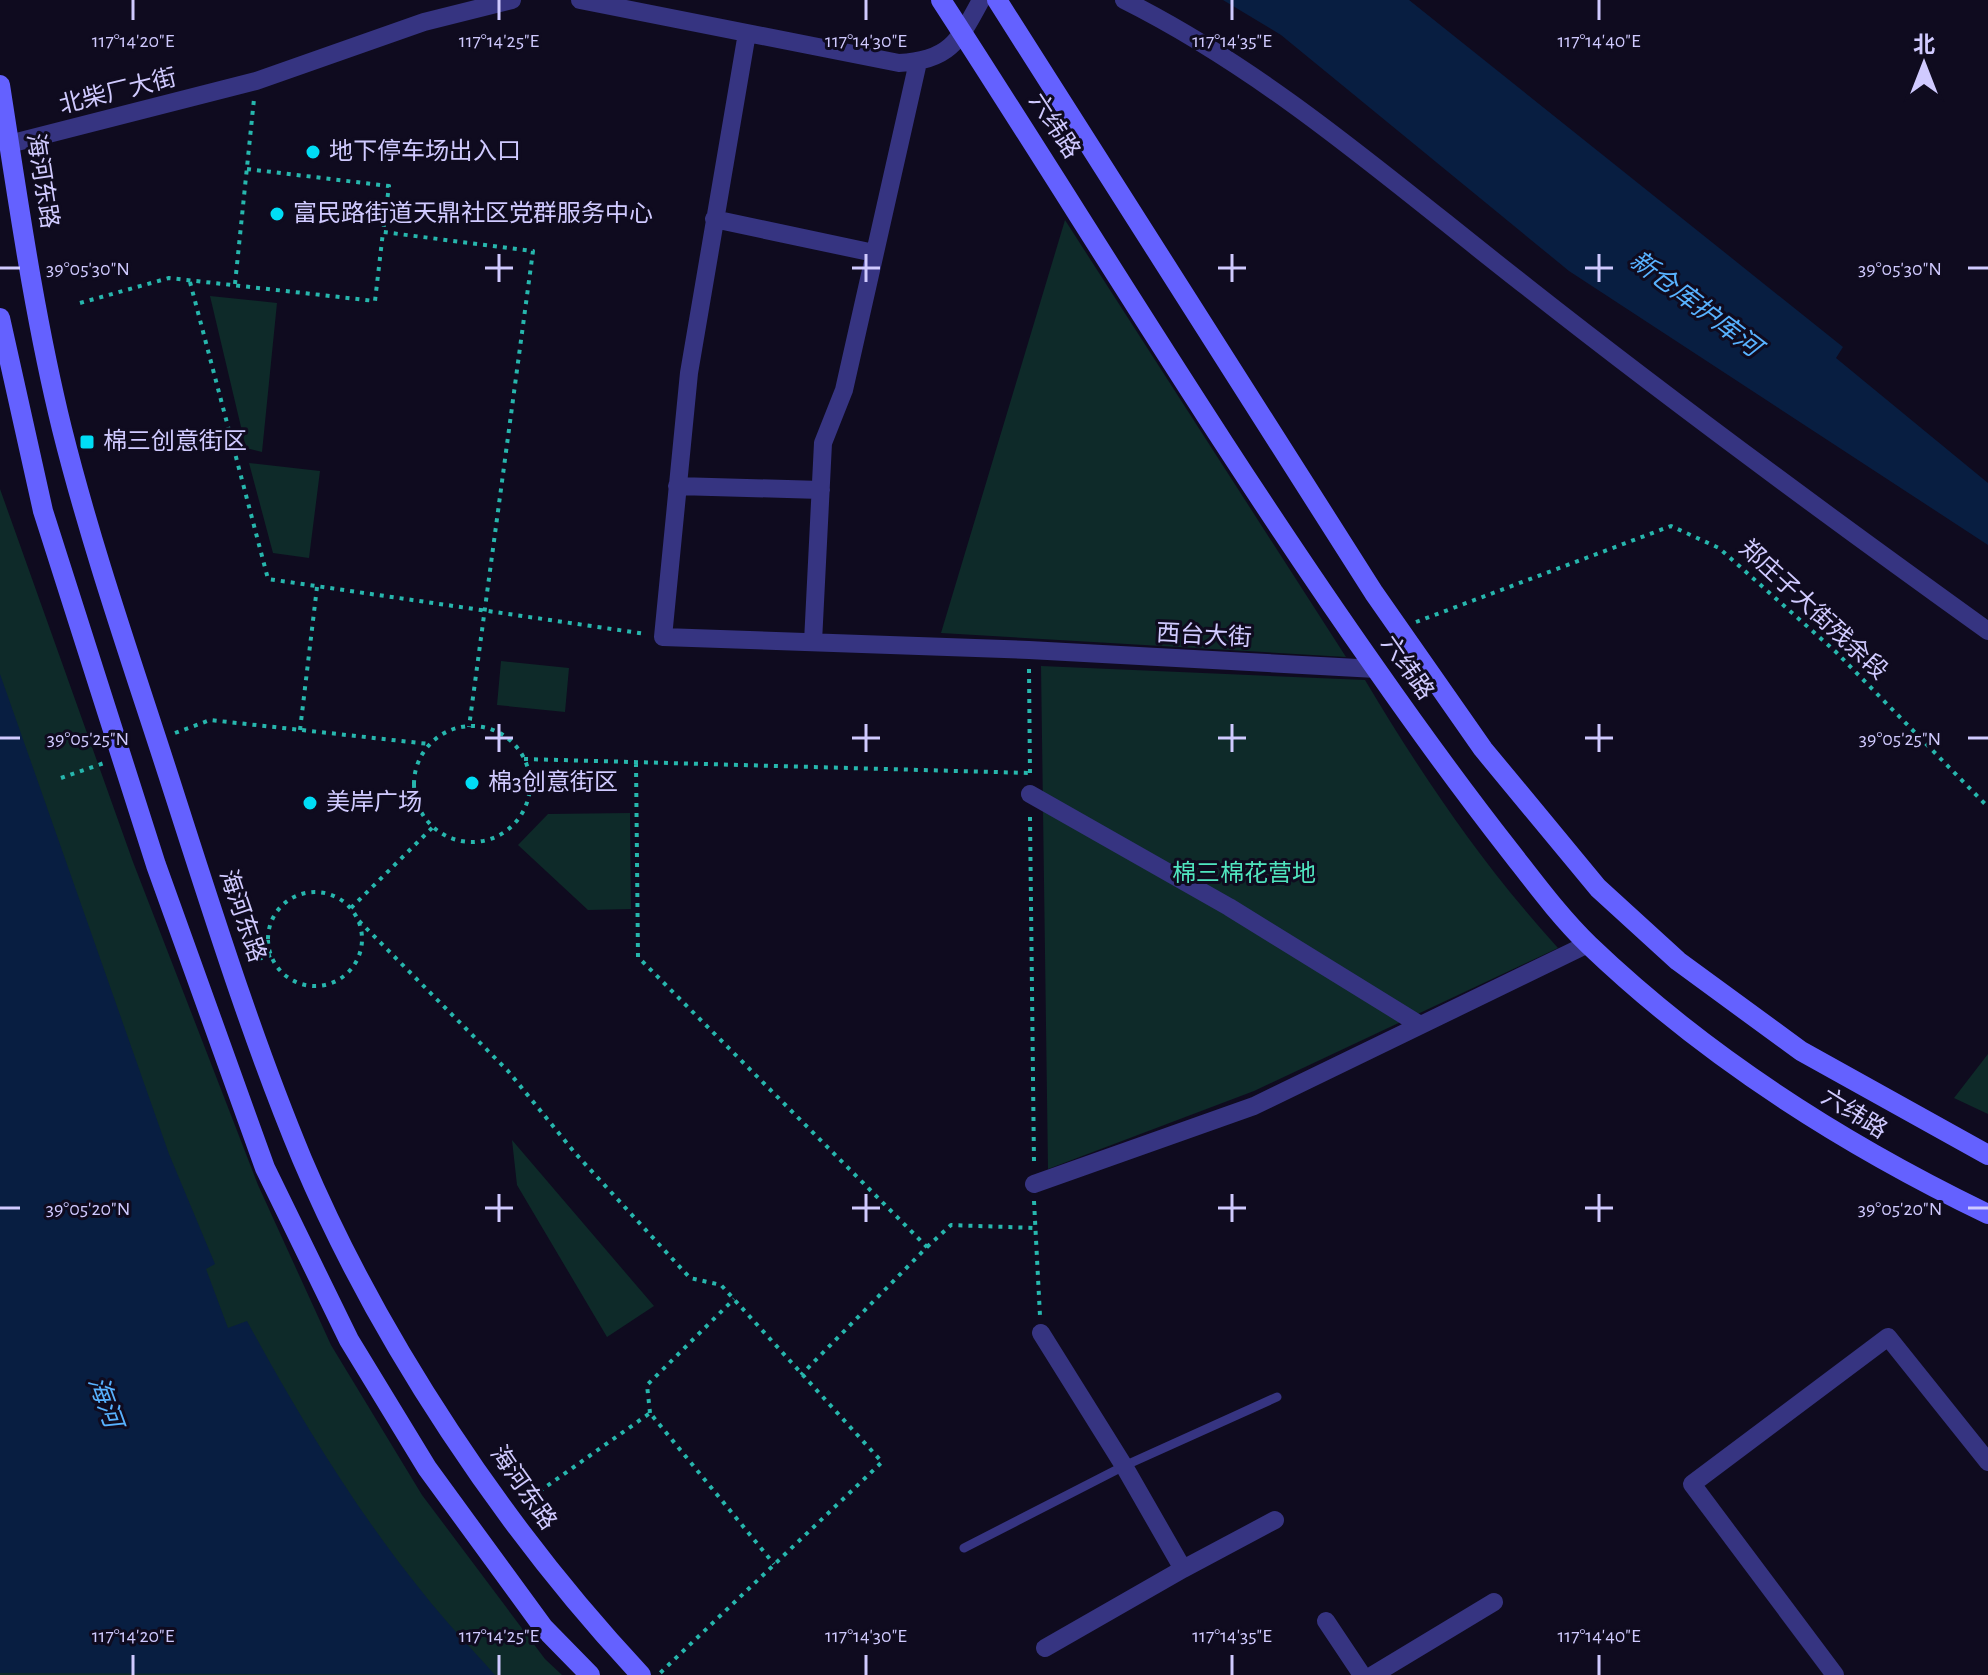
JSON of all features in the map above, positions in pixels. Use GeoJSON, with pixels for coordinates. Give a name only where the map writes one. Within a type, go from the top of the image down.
{"type":"FeatureCollection","features":[{"type":"Feature","properties":{"kind":"main road","name":"六纬路"},"geometry":{"type":"LineString","coordinates":[[941,0],[1376,669],[1450,774],[1588,944],[1688,1031],[1797,1109],[1894,1169],[1988,1214]]}},
{"type":"Feature","properties":{"kind":"main road","name":"六纬路"},"geometry":{"type":"LineString","coordinates":[[997,0],[1250,402],[1399,628],[1483,749],[1598,888],[1678,961],[1801,1051],[1982,1149]]}},
{"type":"Feature","properties":{"kind":"main road","name":"海河东路"},"geometry":{"type":"LineString","coordinates":[[0,85],[39,331],[88,527],[222,940],[303,1160],[374,1304],[439,1413],[580,1610],[641,1675]]}},
{"type":"Feature","properties":{"kind":"main road"},"geometry":{"type":"LineString","coordinates":[[0,318],[43,511],[120,757],[265,1168],[328,1299],[427,1468],[543,1627],[590,1675]]}},
{"type":"Feature","properties":{"kind":"street","name":"北柴厂大街"},"geometry":{"type":"LineString","coordinates":[[9,144],[256,81],[410,26],[512,0]]}},
{"type":"Feature","properties":{"kind":"street"},"geometry":{"type":"LineString","coordinates":[[580,0],[899,63],[918,62],[947,50],[963,33],[981,0]]}},
{"type":"Feature","properties":{"kind":"street"},"geometry":{"type":"LineString","coordinates":[[1124,0],[1206,45],[1288,100],[1649,383],[1988,631]]}},
{"type":"Feature","properties":{"kind":"street"},"geometry":{"type":"LineString","coordinates":[[663,637],[693,345],[747,33]]}},
{"type":"Feature","properties":{"kind":"street"},"geometry":{"type":"LineString","coordinates":[[813,642],[823,443],[844,390],[918,62]]}},
{"type":"Feature","properties":{"kind":"street"},"geometry":{"type":"LineString","coordinates":[[714,219],[874,253]]}},
{"type":"Feature","properties":{"kind":"street"},"geometry":{"type":"LineString","coordinates":[[677,486],[821,490]]}},
{"type":"Feature","properties":{"kind":"street","name":"西台大街"},"geometry":{"type":"LineString","coordinates":[[663,637],[1029,650],[1376,669]]}},
{"type":"Feature","properties":{"kind":"street"},"geometry":{"type":"LineString","coordinates":[[1030,794],[1229,907],[1420,1025]]}},
{"type":"Feature","properties":{"kind":"street"},"geometry":{"type":"LineString","coordinates":[[1034,1184],[1254,1106],[1588,944]]}},
{"type":"Feature","properties":{"kind":"street"},"geometry":{"type":"LineString","coordinates":[[1041,1333],[1124,1466],[1183,1569]]}},
{"type":"Feature","properties":{"kind":"street"},"geometry":{"type":"LineString","coordinates":[[1835,1675],[1692,1484],[1888,1337],[1988,1462]]}},
{"type":"Feature","properties":{"kind":"street"},"geometry":{"type":"LineString","coordinates":[[1045,1648],[1275,1520]]}},
{"type":"Feature","properties":{"kind":"street"},"geometry":{"type":"LineString","coordinates":[[1373,1675],[1494,1602]]}},
{"type":"Feature","properties":{"kind":"street"},"geometry":{"type":"LineString","coordinates":[[1326,1621],[1362,1675]]}},
{"type":"Feature","properties":{"kind":"lane"},"geometry":{"type":"LineString","coordinates":[[964,1548],[1124,1466],[1277,1397]]}},
{"type":"Feature","properties":{"kind":"path"},"geometry":{"type":"LineString","coordinates":[[235,284],[256,81]]}},
{"type":"Feature","properties":{"kind":"path"},"geometry":{"type":"LineString","coordinates":[[80,303],[169,278],[375,301],[389,186],[247,169]]}},
{"type":"Feature","properties":{"kind":"path"},"geometry":{"type":"LineString","coordinates":[[383,232],[533,251],[482,610],[469,727]]}},
{"type":"Feature","properties":{"kind":"path"},"geometry":{"type":"LineString","coordinates":[[190,282],[268,579],[663,637]]}},
{"type":"Feature","properties":{"kind":"path","name":"郑庄子大街残余段"},"geometry":{"type":"LineString","coordinates":[[1399,628],[1671,526],[1719,548],[1801,620],[1988,807]]}},
{"type":"Feature","properties":{"kind":"path"},"geometry":{"type":"LineString","coordinates":[[300,730],[317,587]]}},
{"type":"Feature","properties":{"kind":"path"},"geometry":{"type":"LineString","coordinates":[[1029,650],[1034,1228],[1041,1333]]}},
{"type":"Feature","properties":{"kind":"path"},"geometry":{"type":"LineString","coordinates":[[158,742],[210,720],[429,744]]}},
{"type":"Feature","properties":{"kind":"path"},"geometry":{"type":"LineString","coordinates":[[469,727],[500,733],[524,759],[529,777],[529,795],[522,813],[511,827],[496,837],[476,842],[457,840],[433,827],[415,800],[413,780],[418,761],[429,744],[445,732],[469,727]]}},
{"type":"Feature","properties":{"kind":"path"},"geometry":{"type":"LineString","coordinates":[[61,778],[120,757]]}},
{"type":"Feature","properties":{"kind":"path"},"geometry":{"type":"LineString","coordinates":[[524,759],[1030,773]]}},
{"type":"Feature","properties":{"kind":"path"},"geometry":{"type":"LineString","coordinates":[[636,763],[638,957],[927,1247]]}},
{"type":"Feature","properties":{"kind":"path"},"geometry":{"type":"LineString","coordinates":[[351,908],[433,827]]}},
{"type":"Feature","properties":{"kind":"path"},"geometry":{"type":"LineString","coordinates":[[359,921],[361,950],[345,975],[332,983],[300,983],[286,976],[275,964],[268,948],[268,932],[283,904],[312,891],[327,893],[351,908],[359,921],[508,1071],[575,1153],[690,1278],[721,1285],[882,1462],[659,1675]]}},
{"type":"Feature","properties":{"kind":"path"},"geometry":{"type":"LineString","coordinates":[[801,1375],[951,1225],[1034,1228]]}},
{"type":"Feature","properties":{"kind":"path"},"geometry":{"type":"LineString","coordinates":[[734,1299],[647,1385],[650,1413],[775,1565]]}},
{"type":"Feature","properties":{"kind":"path"},"geometry":{"type":"LineString","coordinates":[[509,1514],[650,1413]]}},
{"type":"Feature","properties":{"kind":"green space"},"geometry":{"type":"Polygon","coordinates":[[[1065,220],[1346,657],[941,633],[1065,220]]]}},
{"type":"Feature","properties":{"kind":"green space"},"geometry":{"type":"Polygon","coordinates":[[[210,296],[277,303],[262,452],[246,448],[210,296]]]}},
{"type":"Feature","properties":{"kind":"green space"},"geometry":{"type":"Polygon","coordinates":[[[249,463],[320,471],[309,558],[273,553],[249,463]]]}},
{"type":"Feature","properties":{"kind":"green space"},"geometry":{"type":"Polygon","coordinates":[[[0,489],[133,862],[258,1185],[331,1345],[422,1495],[545,1659],[562,1675],[0,1675],[0,489]]]}},
{"type":"Feature","properties":{"kind":"green space"},"geometry":{"type":"Polygon","coordinates":[[[501,661],[569,668],[565,712],[497,705],[501,661]]]}},
{"type":"Feature","properties":{"kind":"green space","name":"棉三棉花营地"},"geometry":{"type":"Polygon","coordinates":[[[1041,666],[1365,680],[1454,818],[1558,948],[1254,1091],[1048,1169],[1041,666]]]}},
{"type":"Feature","properties":{"kind":"green space"},"geometry":{"type":"Polygon","coordinates":[[[630,813],[631,909],[588,910],[518,845],[548,814],[630,813]]]}},
{"type":"Feature","properties":{"kind":"green space"},"geometry":{"type":"Polygon","coordinates":[[[1988,1054],[1988,1114],[1954,1098],[1988,1054]]]}},
{"type":"Feature","properties":{"kind":"green space"},"geometry":{"type":"Polygon","coordinates":[[[512,1140],[654,1306],[607,1337],[517,1185],[512,1140]]]}},
{"type":"Feature","properties":{"kind":"water","name":"新仓库护库河"},"geometry":{"type":"Polygon","coordinates":[[[1223,0],[1409,0],[1843,347],[1836,358],[1988,483],[1988,545],[1569,271],[1281,35],[1223,0]]]}},
{"type":"Feature","properties":{"kind":"water","name":"海河"},"geometry":{"type":"Polygon","coordinates":[[[0,674],[169,1154],[215,1264],[206,1269],[228,1328],[247,1321],[307,1426],[374,1528],[431,1603],[495,1675],[0,1673],[0,674]]]}},
{"type":"Feature","properties":{"kind":"place","name":"地下停车场出入口"},"geometry":{"type":"Point","coordinates":[313,152]}},
{"type":"Feature","properties":{"kind":"place","name":"富民路街道天鼎社区党群服务中心"},"geometry":{"type":"Point","coordinates":[277,214]}},
{"type":"Feature","properties":{"kind":"place","name":"棉三创意街区"},"geometry":{"type":"Point","coordinates":[87,442]}},
{"type":"Feature","properties":{"kind":"place","name":"棉3创意街区"},"geometry":{"type":"Point","coordinates":[472,783]}},
{"type":"Feature","properties":{"kind":"place","name":"美岸广场"},"geometry":{"type":"Point","coordinates":[310,803]}}]}
